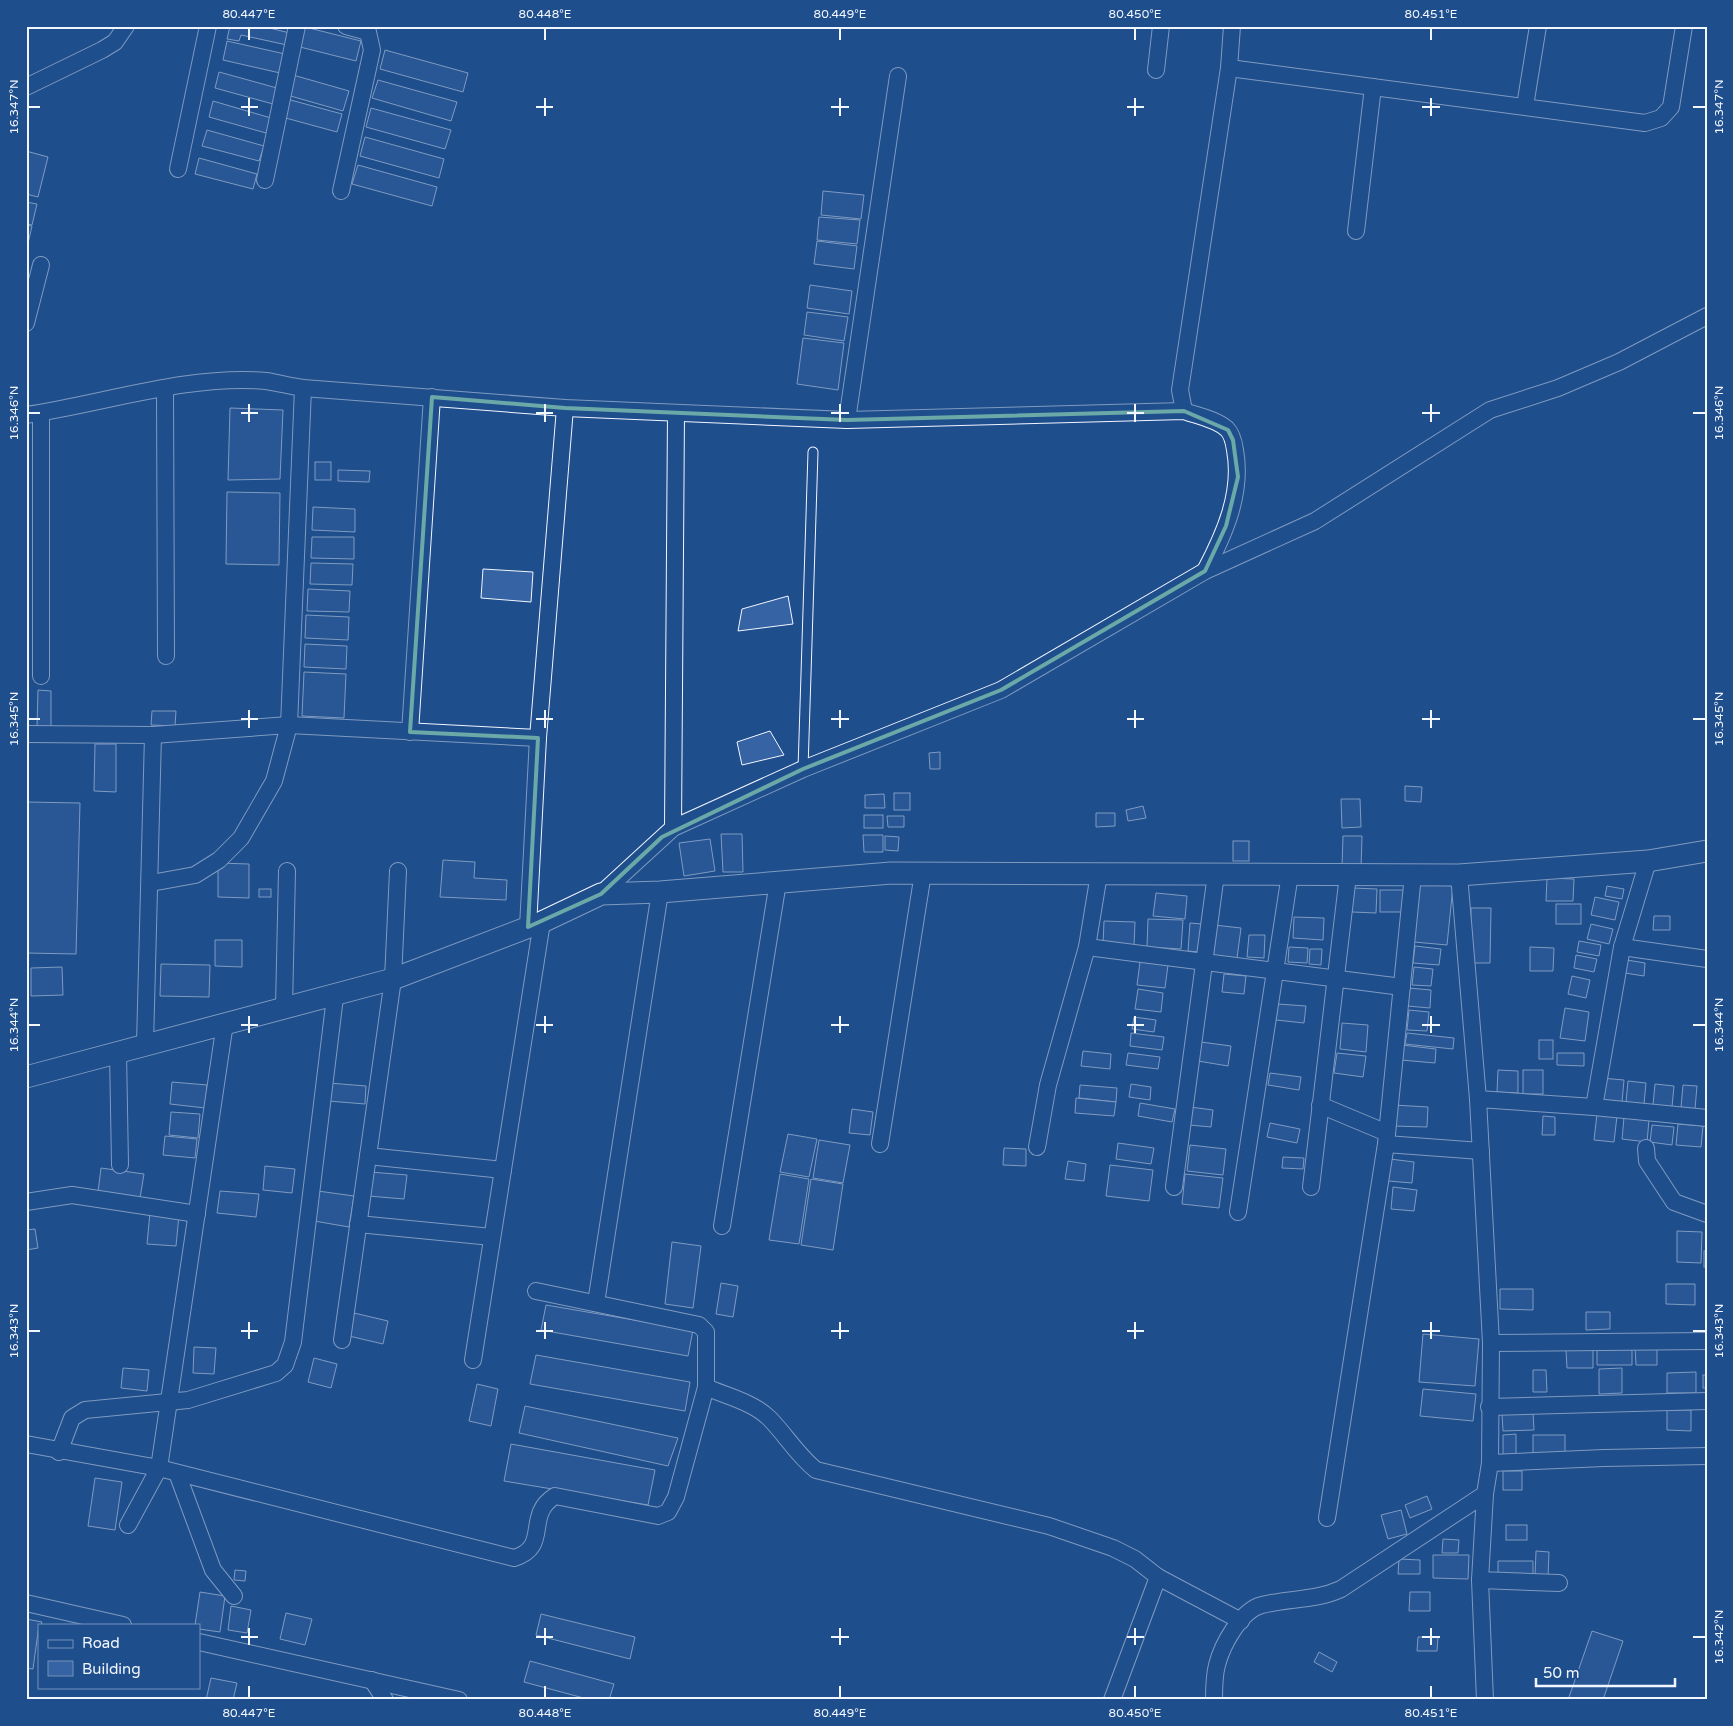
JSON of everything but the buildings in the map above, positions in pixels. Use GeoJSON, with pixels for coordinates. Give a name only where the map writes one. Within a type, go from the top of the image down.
{"type":"FeatureCollection","features":[{"type":"Feature","properties":{"kind":"street"},"geometry":{"type":"LineString","coordinates":[[26,87],[102,50],[115,42],[126,26]]}},
{"type":"Feature","properties":{"kind":"street"},"geometry":{"type":"LineString","coordinates":[[178,170],[208,26]]}},
{"type":"Feature","properties":{"kind":"street"},"geometry":{"type":"LineString","coordinates":[[265,180],[297,26]]}},
{"type":"Feature","properties":{"kind":"street"},"geometry":{"type":"LineString","coordinates":[[341,190],[372,50],[368,32],[346,26]]}},
{"type":"Feature","properties":{"kind":"street"},"geometry":{"type":"LineString","coordinates":[[1156,70],[1161,26]]}},
{"type":"Feature","properties":{"kind":"street"},"geometry":{"type":"LineString","coordinates":[[1184,411],[1180,390],[1229,68],[1232,26]]}},
{"type":"Feature","properties":{"kind":"street"},"geometry":{"type":"LineString","coordinates":[[1525,106],[1538,26]]}},
{"type":"Feature","properties":{"kind":"street"},"geometry":{"type":"LineString","coordinates":[[1229,68],[1645,123],[1661,118],[1671,107],[1684,26]]}},
{"type":"Feature","properties":{"kind":"street"},"geometry":{"type":"LineString","coordinates":[[847,420],[898,76]]}},
{"type":"Feature","properties":{"kind":"street"},"geometry":{"type":"LineString","coordinates":[[1356,231],[1373,88]]}},
{"type":"Feature","properties":{"kind":"street"},"geometry":{"type":"LineString","coordinates":[[26,323],[42,265]]}},
{"type":"Feature","properties":{"kind":"street"},"geometry":{"type":"LineString","coordinates":[[26,1068],[26,1077],[284,1007],[335,997],[393,980],[535,925],[601,894],[673,828],[803,769],[1001,690],[1204,571],[1315,521],[1490,410],[1558,388],[1619,362],[1707,316]]}},
{"type":"Feature","properties":{"kind":"street"},"geometry":{"type":"LineString","coordinates":[[41,676],[34,414],[166,389],[242,381],[265,381],[303,388],[565,408],[847,420],[1184,411],[1216,423],[1228,430],[1233,440],[1238,463],[1238,476],[1226,526],[1204,571]]}},
{"type":"Feature","properties":{"kind":"street"},"geometry":{"type":"LineString","coordinates":[[151,883],[195,875],[219,860],[240,838],[274,781],[289,725],[303,388]]}},
{"type":"Feature","properties":{"kind":"street"},"geometry":{"type":"LineString","coordinates":[[166,389],[166,656]]}},
{"type":"Feature","properties":{"kind":"street"},"geometry":{"type":"LineString","coordinates":[[410,732],[432,397]]}},
{"type":"Feature","properties":{"kind":"street"},"geometry":{"type":"LineString","coordinates":[[473,1360],[503,1170],[535,925],[538,738],[565,408]]}},
{"type":"Feature","properties":{"kind":"street"},"geometry":{"type":"LineString","coordinates":[[673,828],[676,413]]}},
{"type":"Feature","properties":{"kind":"street"},"geometry":{"type":"LineString","coordinates":[[26,734],[153,735],[289,725],[538,738]]}},
{"type":"Feature","properties":{"kind":"street"},"geometry":{"type":"LineString","coordinates":[[145,1044],[151,883],[153,735]]}},
{"type":"Feature","properties":{"kind":"street"},"geometry":{"type":"LineString","coordinates":[[601,894],[660,892],[892,873],[1413,874],[1458,876],[1648,861],[1707,851]]}},
{"type":"Feature","properties":{"kind":"street"},"geometry":{"type":"LineString","coordinates":[[1594,1107],[1622,947],[1648,861]]}},
{"type":"Feature","properties":{"kind":"street"},"geometry":{"type":"LineString","coordinates":[[284,1007],[287,871]]}},
{"type":"Feature","properties":{"kind":"street"},"geometry":{"type":"LineString","coordinates":[[342,1340],[393,980],[398,871]]}},
{"type":"Feature","properties":{"kind":"street"},"geometry":{"type":"LineString","coordinates":[[880,1144],[923,873]]}},
{"type":"Feature","properties":{"kind":"street"},"geometry":{"type":"LineString","coordinates":[[1037,1147],[1048,1085],[1087,947],[1099,874]]}},
{"type":"Feature","properties":{"kind":"street"},"geometry":{"type":"LineString","coordinates":[[1174,1187],[1216,874]]}},
{"type":"Feature","properties":{"kind":"street"},"geometry":{"type":"LineString","coordinates":[[1238,1212],[1290,874]]}},
{"type":"Feature","properties":{"kind":"street"},"geometry":{"type":"LineString","coordinates":[[1311,1188],[1348,874]]}},
{"type":"Feature","properties":{"kind":"street"},"geometry":{"type":"LineString","coordinates":[[1327,1518],[1387,1138],[1413,874]]}},
{"type":"Feature","properties":{"kind":"street"},"geometry":{"type":"LineString","coordinates":[[1458,876],[1478,1099],[1491,1343],[1490,1463],[1485,1494],[1480,1580],[1486,1700]]}},
{"type":"Feature","properties":{"kind":"street"},"geometry":{"type":"LineString","coordinates":[[722,1226],[778,882]]}},
{"type":"Feature","properties":{"kind":"street"},"geometry":{"type":"LineString","coordinates":[[596,1303],[660,892]]}},
{"type":"Feature","properties":{"kind":"street"},"geometry":{"type":"LineString","coordinates":[[1087,947],[1402,987]]}},
{"type":"Feature","properties":{"kind":"street"},"geometry":{"type":"LineString","coordinates":[[1622,947],[1707,959]]}},
{"type":"Feature","properties":{"kind":"street"},"geometry":{"type":"LineString","coordinates":[[60,1452],[72,1418],[84,1410],[188,1400],[276,1373],[284,1366],[293,1342],[335,997]]}},
{"type":"Feature","properties":{"kind":"street"},"geometry":{"type":"LineString","coordinates":[[128,1525],[159,1468],[224,1024]]}},
{"type":"Feature","properties":{"kind":"street"},"geometry":{"type":"LineString","coordinates":[[118,1052],[120,1165]]}},
{"type":"Feature","properties":{"kind":"street"},"geometry":{"type":"LineString","coordinates":[[1478,1099],[1594,1107],[1707,1118]]}},
{"type":"Feature","properties":{"kind":"street"},"geometry":{"type":"LineString","coordinates":[[1320,1105],[1387,1138],[1481,1151]]}},
{"type":"Feature","properties":{"kind":"street"},"geometry":{"type":"LineString","coordinates":[[1646,1148],[1647,1161],[1674,1202],[1707,1214]]}},
{"type":"Feature","properties":{"kind":"street"},"geometry":{"type":"LineString","coordinates":[[368,1156],[503,1170]]}},
{"type":"Feature","properties":{"kind":"street"},"geometry":{"type":"LineString","coordinates":[[26,1202],[72,1195],[197,1214]]}},
{"type":"Feature","properties":{"kind":"street"},"geometry":{"type":"LineString","coordinates":[[358,1224],[492,1237]]}},
{"type":"Feature","properties":{"kind":"street"},"geometry":{"type":"LineString","coordinates":[[26,1444],[60,1452],[159,1468],[514,1558],[527,1554],[533,1547],[540,1510],[546,1501],[555,1496],[658,1516],[668,1512],[676,1497],[706,1387],[708,1338],[706,1332],[699,1325],[536,1290]]}},
{"type":"Feature","properties":{"kind":"street"},"geometry":{"type":"LineString","coordinates":[[1491,1343],[1707,1341]]}},
{"type":"Feature","properties":{"kind":"street"},"geometry":{"type":"LineString","coordinates":[[706,1387],[757,1409],[769,1418],[802,1459],[816,1470],[1050,1526],[1113,1548],[1135,1559],[1158,1576],[1241,1621]]}},
{"type":"Feature","properties":{"kind":"street"},"geometry":{"type":"LineString","coordinates":[[1489,1407],[1707,1401]]}},
{"type":"Feature","properties":{"kind":"street"},"geometry":{"type":"LineString","coordinates":[[1490,1463],[1707,1456]]}},
{"type":"Feature","properties":{"kind":"street"},"geometry":{"type":"LineString","coordinates":[[177,1473],[213,1570],[234,1596]]}},
{"type":"Feature","properties":{"kind":"street"},"geometry":{"type":"LineString","coordinates":[[1214,1700],[1217,1665],[1225,1646],[1250,1610],[1261,1605],[1318,1598],[1341,1589],[1485,1494]]}},
{"type":"Feature","properties":{"kind":"street"},"geometry":{"type":"LineString","coordinates":[[1112,1700],[1158,1576]]}},
{"type":"Feature","properties":{"kind":"street"},"geometry":{"type":"LineString","coordinates":[[1480,1580],[1559,1583]]}},
{"type":"Feature","properties":{"kind":"street"},"geometry":{"type":"LineString","coordinates":[[26,1603],[119,1624]]}},
{"type":"Feature","properties":{"kind":"street"},"geometry":{"type":"LineString","coordinates":[[200,1642],[459,1700]]}},
{"type":"Feature","properties":{"kind":"street"},"geometry":{"type":"LineString","coordinates":[[372,1680],[385,1700]]}},
{"type":"Feature","properties":{"kind":"lane"},"geometry":{"type":"LineString","coordinates":[[803,769],[813,452]]}},
{"type":"Feature","properties":{"kind":"highlighted area"},"geometry":{"type":"Polygon","coordinates":[[[432,397],[565,408],[847,420],[1184,411],[1228,430],[1233,440],[1238,477],[1226,526],[1205,571],[1001,690],[803,769],[662,837],[601,894],[528,927],[538,738],[410,732],[432,397]]]}}]}
